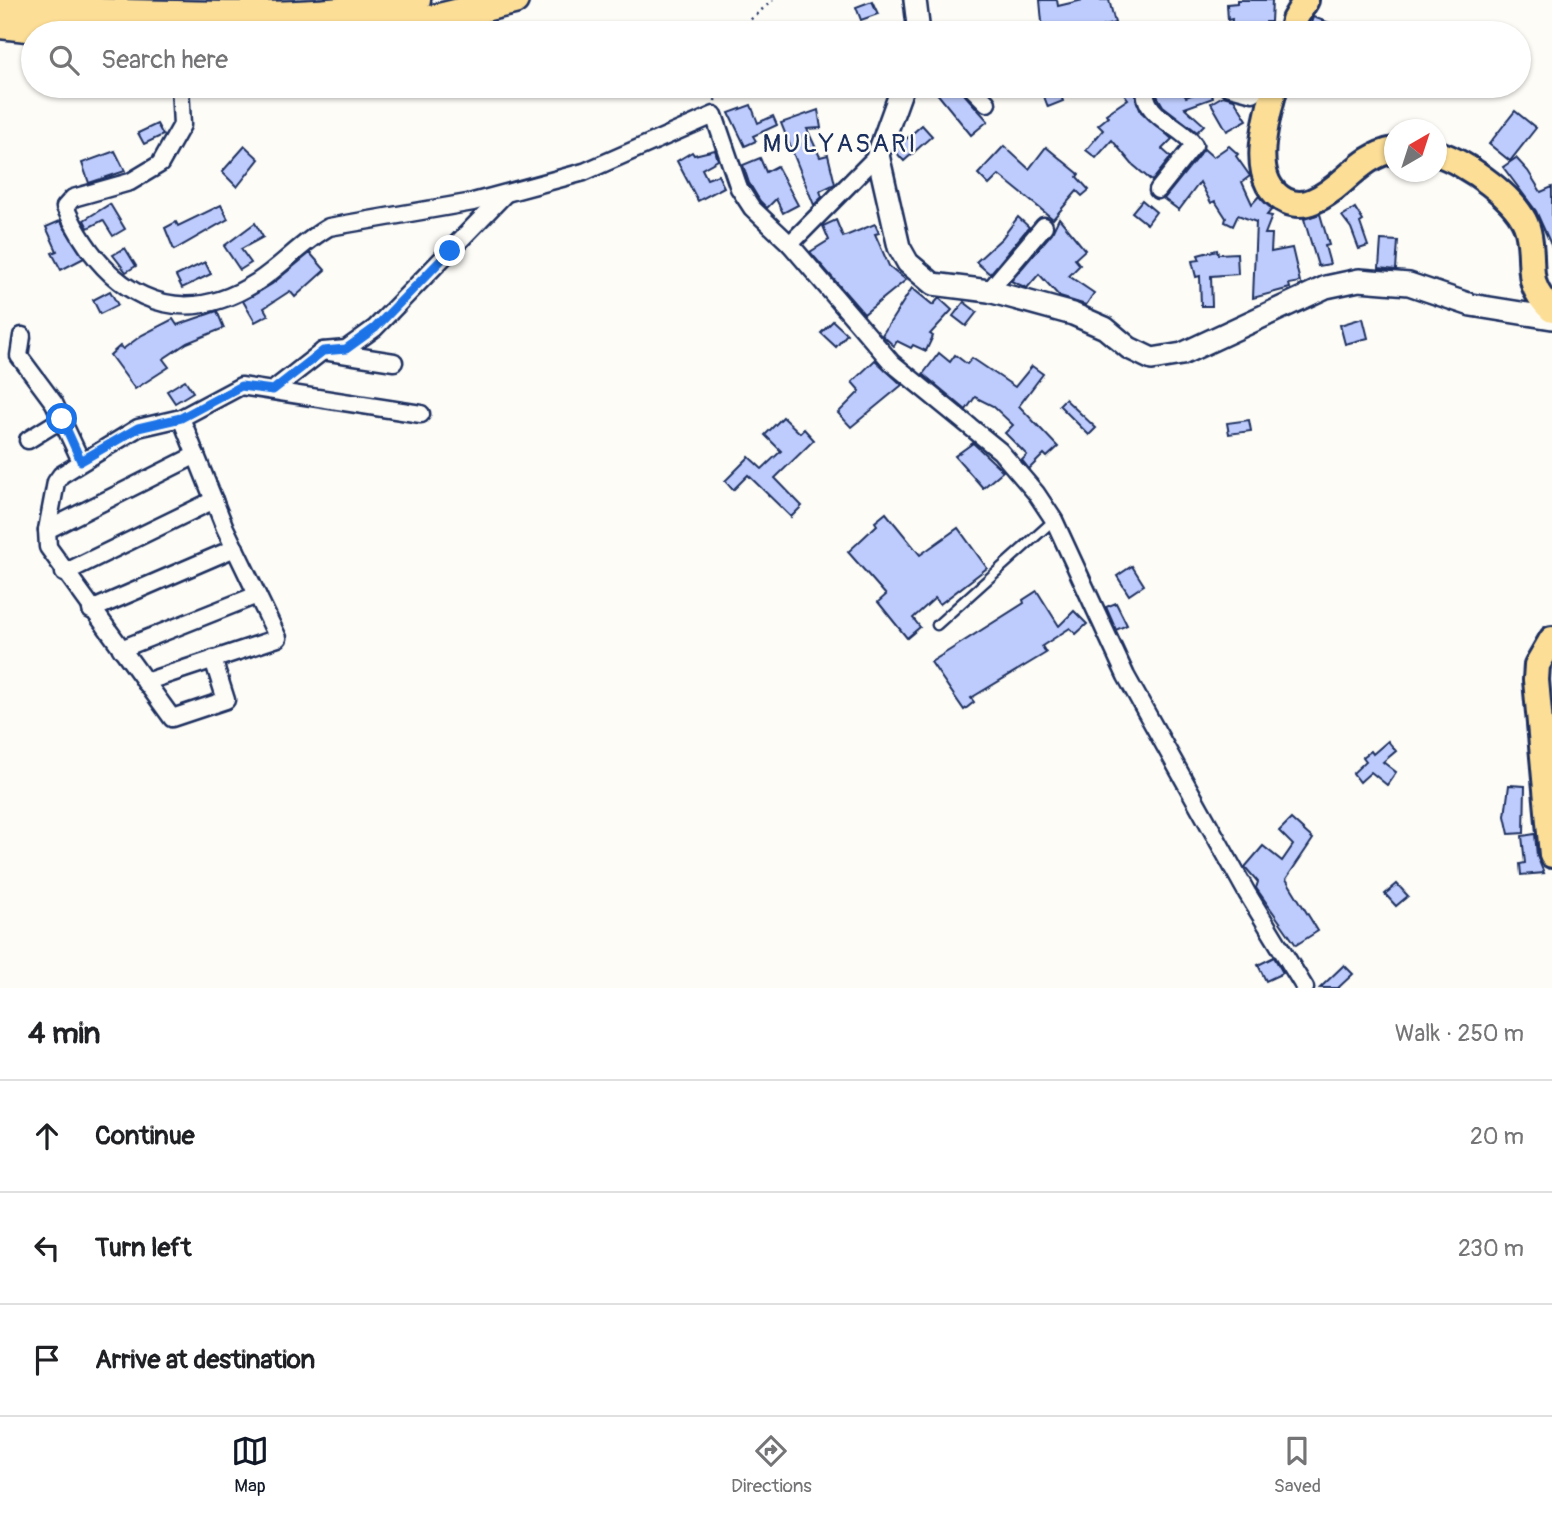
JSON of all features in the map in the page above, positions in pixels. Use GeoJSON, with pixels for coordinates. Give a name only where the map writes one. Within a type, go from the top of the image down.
{"type":"FeatureCollection","features":[{"type":"Feature","properties":{"kind":"highway"},"geometry":{"type":"LineString","coordinates":[[0,1],[23,6],[132,15],[261,17],[393,5],[416,0]]}},
{"type":"Feature","properties":{"kind":"highway"},"geometry":{"type":"LineString","coordinates":[[426,21],[514,0]]}},
{"type":"Feature","properties":{"kind":"highway"},"geometry":{"type":"LineString","coordinates":[[0,24],[21,26]]}},
{"type":"Feature","properties":{"kind":"main road"},"geometry":{"type":"LineString","coordinates":[[915,0],[918,21]]}},
{"type":"Feature","properties":{"kind":"main road"},"geometry":{"type":"LineString","coordinates":[[1294,21],[1306,0]]}},
{"type":"Feature","properties":{"kind":"main road"},"geometry":{"type":"LineString","coordinates":[[903,98],[878,155],[894,234],[908,263],[933,284],[989,291],[1092,321],[1140,355],[1163,359],[1182,354],[1326,287],[1359,279],[1409,284],[1501,312],[1552,318]]}},
{"type":"Feature","properties":{"kind":"main road"},"geometry":{"type":"LineString","coordinates":[[1273,98],[1262,151],[1267,181],[1281,198],[1301,205],[1312,202],[1366,160],[1384,154]]}},
{"type":"Feature","properties":{"kind":"main road"},"geometry":{"type":"LineString","coordinates":[[1447,158],[1471,169],[1502,195],[1523,220],[1530,241],[1530,272],[1536,292],[1552,310]]}},
{"type":"Feature","properties":{"kind":"main road"},"geometry":{"type":"LineString","coordinates":[[1501,312],[1520,305],[1536,292]]}},
{"type":"Feature","properties":{"kind":"main road"},"geometry":{"type":"LineString","coordinates":[[1552,639],[1537,665],[1536,680],[1552,855]]}},
{"type":"Feature","properties":{"kind":"street"},"geometry":{"type":"LineString","coordinates":[[181,98],[182,125],[160,164],[139,179],[81,194],[65,205],[84,240],[115,278],[146,298],[171,306],[187,306],[225,298],[261,279],[308,238],[329,228],[473,202],[584,172],[714,114],[739,188],[760,217],[790,244],[892,363],[1005,456],[1054,520],[1126,676],[1247,893],[1305,988]]}},
{"type":"Feature","properties":{"kind":"street"},"geometry":{"type":"LineString","coordinates":[[982,98],[987,103]]}},
{"type":"Feature","properties":{"kind":"street"},"geometry":{"type":"LineString","coordinates":[[1148,98],[1154,111],[1194,145],[1158,190]]}},
{"type":"Feature","properties":{"kind":"street"},"geometry":{"type":"LineString","coordinates":[[790,244],[878,155]]}},
{"type":"Feature","properties":{"kind":"street"},"geometry":{"type":"LineString","coordinates":[[273,390],[323,351],[346,349],[375,328],[507,193]]}},
{"type":"Feature","properties":{"kind":"street"},"geometry":{"type":"LineString","coordinates":[[989,291],[1044,226]]}},
{"type":"Feature","properties":{"kind":"street"},"geometry":{"type":"LineString","coordinates":[[22,336],[19,355],[54,403],[81,461]]}},
{"type":"Feature","properties":{"kind":"street"},"geometry":{"type":"LineString","coordinates":[[323,351],[394,362]]}},
{"type":"Feature","properties":{"kind":"street"},"geometry":{"type":"LineString","coordinates":[[213,659],[226,700],[172,718],[64,573],[48,547],[47,530],[56,482],[81,461],[138,428],[181,418],[241,386],[421,414]]}},
{"type":"Feature","properties":{"kind":"street"},"geometry":{"type":"LineString","coordinates":[[145,682],[278,638],[235,548],[181,418]]}},
{"type":"Feature","properties":{"kind":"street"},"geometry":{"type":"LineString","coordinates":[[28,440],[62,419]]}},
{"type":"Feature","properties":{"kind":"street"},"geometry":{"type":"LineString","coordinates":[[47,530],[196,455]]}},
{"type":"Feature","properties":{"kind":"street"},"geometry":{"type":"LineString","coordinates":[[64,573],[214,500]]}},
{"type":"Feature","properties":{"kind":"street"},"geometry":{"type":"LineString","coordinates":[[91,610],[235,548]]}},
{"type":"Feature","properties":{"kind":"street"},"geometry":{"type":"LineString","coordinates":[[121,649],[257,595]]}},
{"type":"Feature","properties":{"kind":"lane"},"geometry":{"type":"LineString","coordinates":[[937,625],[1054,520]]}},
{"type":"Feature","properties":{"kind":"path"},"geometry":{"type":"LineString","coordinates":[[749,21],[773,0]]}},
{"type":"Feature","properties":{"kind":"building"},"geometry":{"type":"Polygon","coordinates":[[[1040,0],[1057,0],[1058,6],[1083,0],[1109,0],[1114,21],[1042,21],[1040,0]]]}},
{"type":"Feature","properties":{"kind":"building"},"geometry":{"type":"Polygon","coordinates":[[[1237,0],[1272,0],[1271,21],[1228,20],[1227,4],[1237,3],[1237,0]]]}},
{"type":"Feature","properties":{"kind":"building"},"geometry":{"type":"Polygon","coordinates":[[[872,1],[878,14],[861,20],[856,7],[872,1]]]}},
{"type":"Feature","properties":{"kind":"building"},"geometry":{"type":"Polygon","coordinates":[[[941,98],[967,98],[988,121],[971,135],[941,98]]]}},
{"type":"Feature","properties":{"kind":"building"},"geometry":{"type":"Polygon","coordinates":[[[1045,98],[1062,98],[1063,101],[1048,107],[1045,98]]]}},
{"type":"Feature","properties":{"kind":"building"},"geometry":{"type":"Polygon","coordinates":[[[1136,98],[1141,112],[1172,139],[1162,149],[1171,157],[1152,181],[1132,164],[1112,140],[1096,158],[1086,150],[1103,130],[1098,125],[1108,117],[1106,114],[1128,99],[1136,98]]]}},
{"type":"Feature","properties":{"kind":"building"},"geometry":{"type":"Polygon","coordinates":[[[1158,98],[1213,98],[1185,108],[1204,125],[1197,132],[1163,106],[1158,98]]]}},
{"type":"Feature","properties":{"kind":"building"},"geometry":{"type":"Polygon","coordinates":[[[1220,98],[1234,99],[1247,120],[1227,131],[1211,103],[1220,98]]]}},
{"type":"Feature","properties":{"kind":"building"},"geometry":{"type":"Polygon","coordinates":[[[751,105],[758,123],[773,116],[777,125],[753,136],[756,141],[745,146],[729,113],[751,105]]]}},
{"type":"Feature","properties":{"kind":"building"},"geometry":{"type":"Polygon","coordinates":[[[818,110],[821,128],[807,129],[820,157],[828,155],[835,184],[820,191],[822,197],[814,205],[781,123],[818,110]]]}},
{"type":"Feature","properties":{"kind":"building"},"geometry":{"type":"Polygon","coordinates":[[[1515,111],[1536,128],[1510,161],[1489,144],[1515,111]]]}},
{"type":"Feature","properties":{"kind":"building"},"geometry":{"type":"Polygon","coordinates":[[[157,124],[163,135],[144,144],[138,133],[157,124]]]}},
{"type":"Feature","properties":{"kind":"building"},"geometry":{"type":"Polygon","coordinates":[[[922,125],[932,136],[904,161],[894,150],[922,125]]]}},
{"type":"Feature","properties":{"kind":"building"},"geometry":{"type":"Polygon","coordinates":[[[245,146],[259,159],[237,187],[222,172],[245,146]]]}},
{"type":"Feature","properties":{"kind":"building"},"geometry":{"type":"Polygon","coordinates":[[[1004,146],[1029,169],[1046,147],[1079,174],[1077,177],[1089,190],[1082,196],[1077,191],[1053,219],[999,175],[989,185],[978,174],[1004,146]]]}},
{"type":"Feature","properties":{"kind":"building"},"geometry":{"type":"Polygon","coordinates":[[[1229,146],[1238,154],[1236,156],[1250,176],[1242,182],[1252,204],[1259,196],[1272,209],[1267,215],[1272,216],[1265,234],[1272,234],[1271,252],[1292,248],[1300,282],[1289,284],[1290,288],[1253,298],[1256,222],[1238,215],[1233,226],[1225,222],[1226,218],[1215,201],[1211,203],[1200,182],[1179,210],[1164,199],[1204,149],[1213,157],[1229,146]]]}},
{"type":"Feature","properties":{"kind":"building"},"geometry":{"type":"Polygon","coordinates":[[[715,150],[718,160],[702,169],[707,179],[718,175],[724,187],[698,201],[677,161],[692,152],[694,155],[715,150]]]}},
{"type":"Feature","properties":{"kind":"building"},"geometry":{"type":"Polygon","coordinates":[[[115,151],[125,171],[89,183],[82,163],[115,151]]]}},
{"type":"Feature","properties":{"kind":"building"},"geometry":{"type":"Polygon","coordinates":[[[760,158],[766,172],[777,166],[798,205],[783,213],[776,199],[767,208],[760,201],[749,183],[743,165],[760,158]]]}},
{"type":"Feature","properties":{"kind":"building"},"geometry":{"type":"Polygon","coordinates":[[[1516,158],[1541,192],[1552,187],[1552,247],[1536,211],[1503,167],[1516,158]]]}},
{"type":"Feature","properties":{"kind":"building"},"geometry":{"type":"Polygon","coordinates":[[[1142,200],[1156,212],[1147,224],[1132,212],[1142,200]]]}},
{"type":"Feature","properties":{"kind":"building"},"geometry":{"type":"Polygon","coordinates":[[[110,204],[125,229],[113,236],[103,220],[88,228],[84,220],[110,204]]]}},
{"type":"Feature","properties":{"kind":"building"},"geometry":{"type":"Polygon","coordinates":[[[221,205],[228,219],[174,250],[165,228],[176,222],[178,226],[221,205]]]}},
{"type":"Feature","properties":{"kind":"building"},"geometry":{"type":"Polygon","coordinates":[[[1355,208],[1363,221],[1360,223],[1368,246],[1359,249],[1351,228],[1342,216],[1355,208]]]}},
{"type":"Feature","properties":{"kind":"building"},"geometry":{"type":"Polygon","coordinates":[[[1320,214],[1329,245],[1325,246],[1330,264],[1318,266],[1304,219],[1320,214]]]}},
{"type":"Feature","properties":{"kind":"building"},"geometry":{"type":"Polygon","coordinates":[[[1018,217],[1029,227],[990,274],[976,262],[1002,238],[1018,217]]]}},
{"type":"Feature","properties":{"kind":"building"},"geometry":{"type":"Polygon","coordinates":[[[1059,218],[1085,250],[1075,259],[1080,265],[1069,276],[1094,293],[1086,305],[1060,297],[1039,274],[1027,288],[1011,281],[1052,233],[1059,218]]]}},
{"type":"Feature","properties":{"kind":"building"},"geometry":{"type":"Polygon","coordinates":[[[836,220],[843,237],[875,224],[879,233],[875,234],[889,266],[906,280],[864,314],[810,252],[829,240],[823,226],[836,220]]]}},
{"type":"Feature","properties":{"kind":"building"},"geometry":{"type":"Polygon","coordinates":[[[60,221],[84,258],[61,270],[52,253],[57,251],[46,227],[60,221]]]}},
{"type":"Feature","properties":{"kind":"building"},"geometry":{"type":"Polygon","coordinates":[[[255,223],[263,237],[241,249],[251,263],[240,270],[224,246],[255,223]]]}},
{"type":"Feature","properties":{"kind":"building"},"geometry":{"type":"Polygon","coordinates":[[[1381,240],[1398,241],[1396,270],[1379,268],[1381,240]]]}},
{"type":"Feature","properties":{"kind":"building"},"geometry":{"type":"Polygon","coordinates":[[[125,248],[136,266],[126,272],[113,255],[125,248]]]}},
{"type":"Feature","properties":{"kind":"building"},"geometry":{"type":"Polygon","coordinates":[[[1217,250],[1218,254],[1237,253],[1238,274],[1211,276],[1212,306],[1201,306],[1200,276],[1196,277],[1192,261],[1200,260],[1198,255],[1217,250]]]}},
{"type":"Feature","properties":{"kind":"building"},"geometry":{"type":"Polygon","coordinates":[[[310,253],[325,270],[295,297],[290,291],[264,308],[268,315],[255,322],[243,301],[272,284],[310,253]]]}},
{"type":"Feature","properties":{"kind":"building"},"geometry":{"type":"Polygon","coordinates":[[[205,262],[211,274],[182,288],[176,276],[205,262]]]}},
{"type":"Feature","properties":{"kind":"building"},"geometry":{"type":"Polygon","coordinates":[[[912,288],[933,305],[939,298],[952,310],[930,334],[933,336],[926,351],[897,341],[894,346],[882,335],[912,288]]]}},
{"type":"Feature","properties":{"kind":"building"},"geometry":{"type":"Polygon","coordinates":[[[110,291],[118,305],[100,314],[93,300],[110,291]]]}},
{"type":"Feature","properties":{"kind":"building"},"geometry":{"type":"Polygon","coordinates":[[[964,302],[977,312],[966,326],[953,316],[964,302]]]}},
{"type":"Feature","properties":{"kind":"building"},"geometry":{"type":"Polygon","coordinates":[[[217,311],[224,328],[187,343],[163,359],[169,367],[135,389],[110,355],[120,346],[123,349],[142,335],[173,319],[177,325],[217,311]]]}},
{"type":"Feature","properties":{"kind":"building"},"geometry":{"type":"Polygon","coordinates":[[[1363,318],[1368,338],[1345,344],[1340,325],[1363,318]]]}},
{"type":"Feature","properties":{"kind":"building"},"geometry":{"type":"Polygon","coordinates":[[[833,321],[847,334],[836,347],[821,333],[833,321]]]}},
{"type":"Feature","properties":{"kind":"building"},"geometry":{"type":"Polygon","coordinates":[[[939,353],[950,362],[955,355],[967,364],[972,358],[1015,387],[1032,366],[1043,374],[1019,406],[1058,447],[1047,457],[1044,454],[1029,469],[1022,460],[1027,455],[1005,433],[1013,425],[993,406],[975,397],[966,410],[923,374],[939,353]]]}},
{"type":"Feature","properties":{"kind":"building"},"geometry":{"type":"Polygon","coordinates":[[[875,360],[902,385],[851,427],[838,413],[860,391],[852,382],[875,360]]]}},
{"type":"Feature","properties":{"kind":"building"},"geometry":{"type":"Polygon","coordinates":[[[185,380],[193,392],[175,403],[167,391],[185,380]]]}},
{"type":"Feature","properties":{"kind":"building"},"geometry":{"type":"Polygon","coordinates":[[[1065,399],[1096,428],[1089,435],[1059,405],[1065,399]]]}},
{"type":"Feature","properties":{"kind":"building"},"geometry":{"type":"Polygon","coordinates":[[[783,417],[800,433],[804,429],[814,440],[775,478],[802,506],[791,517],[748,475],[733,490],[725,481],[749,457],[762,469],[781,451],[765,435],[783,417]]]}},
{"type":"Feature","properties":{"kind":"building"},"geometry":{"type":"Polygon","coordinates":[[[1249,420],[1251,431],[1229,434],[1227,423],[1249,420]]]}},
{"type":"Feature","properties":{"kind":"building"},"geometry":{"type":"Polygon","coordinates":[[[973,443],[1003,471],[983,488],[955,456],[973,443]]]}},
{"type":"Feature","properties":{"kind":"building"},"geometry":{"type":"Polygon","coordinates":[[[886,513],[920,555],[958,528],[987,568],[940,604],[935,598],[913,618],[920,627],[907,638],[878,602],[886,595],[848,552],[886,513]]]}},
{"type":"Feature","properties":{"kind":"building"},"geometry":{"type":"Polygon","coordinates":[[[1132,566],[1144,585],[1129,595],[1117,576],[1132,566]]]}},
{"type":"Feature","properties":{"kind":"building"},"geometry":{"type":"Polygon","coordinates":[[[1037,591],[1059,626],[1074,611],[1087,624],[1076,634],[1070,628],[1042,646],[1046,653],[971,698],[974,702],[964,710],[931,662],[1024,603],[1023,600],[1037,591]]]}},
{"type":"Feature","properties":{"kind":"building"},"geometry":{"type":"Polygon","coordinates":[[[1116,603],[1127,625],[1116,630],[1106,607],[1116,603]]]}},
{"type":"Feature","properties":{"kind":"building"},"geometry":{"type":"Polygon","coordinates":[[[1388,741],[1396,751],[1383,762],[1396,772],[1387,785],[1371,772],[1360,782],[1353,773],[1366,761],[1363,757],[1371,751],[1373,754],[1388,741]]]}},
{"type":"Feature","properties":{"kind":"building"},"geometry":{"type":"Polygon","coordinates":[[[1509,785],[1525,786],[1524,833],[1509,834],[1505,816],[1509,785]]]}},
{"type":"Feature","properties":{"kind":"building"},"geometry":{"type":"Polygon","coordinates":[[[1291,819],[1313,839],[1286,879],[1318,931],[1296,945],[1256,888],[1258,882],[1245,867],[1263,846],[1282,861],[1293,845],[1279,831],[1291,819]]]}},
{"type":"Feature","properties":{"kind":"building"},"geometry":{"type":"Polygon","coordinates":[[[1535,834],[1537,856],[1544,873],[1521,875],[1520,864],[1525,863],[1522,836],[1535,834]]]}},
{"type":"Feature","properties":{"kind":"building"},"geometry":{"type":"Polygon","coordinates":[[[1397,884],[1408,896],[1396,906],[1385,894],[1397,884]]]}},
{"type":"Feature","properties":{"kind":"building"},"geometry":{"type":"Polygon","coordinates":[[[1274,957],[1283,973],[1266,981],[1258,965],[1274,957]]]}},
{"type":"Feature","properties":{"kind":"building"},"geometry":{"type":"Polygon","coordinates":[[[1344,965],[1353,974],[1338,988],[1320,988],[1344,965]]]}},
{"type":"Feature","properties":{"kind":"tunnel"},"geometry":{"type":"LineString","coordinates":[[170,0],[173,21]]}},
{"type":"Feature","properties":{"kind":"district","name":"MULYASARI"},"geometry":{"type":"Point","coordinates":[840,144]}},
{"type":"Feature","properties":{"kind":"route"},"geometry":{"type":"LineString","coordinates":[[62,419],[81,461],[138,428],[181,418],[241,386],[273,390],[323,351],[346,349],[375,328],[450,251]]}}]}
